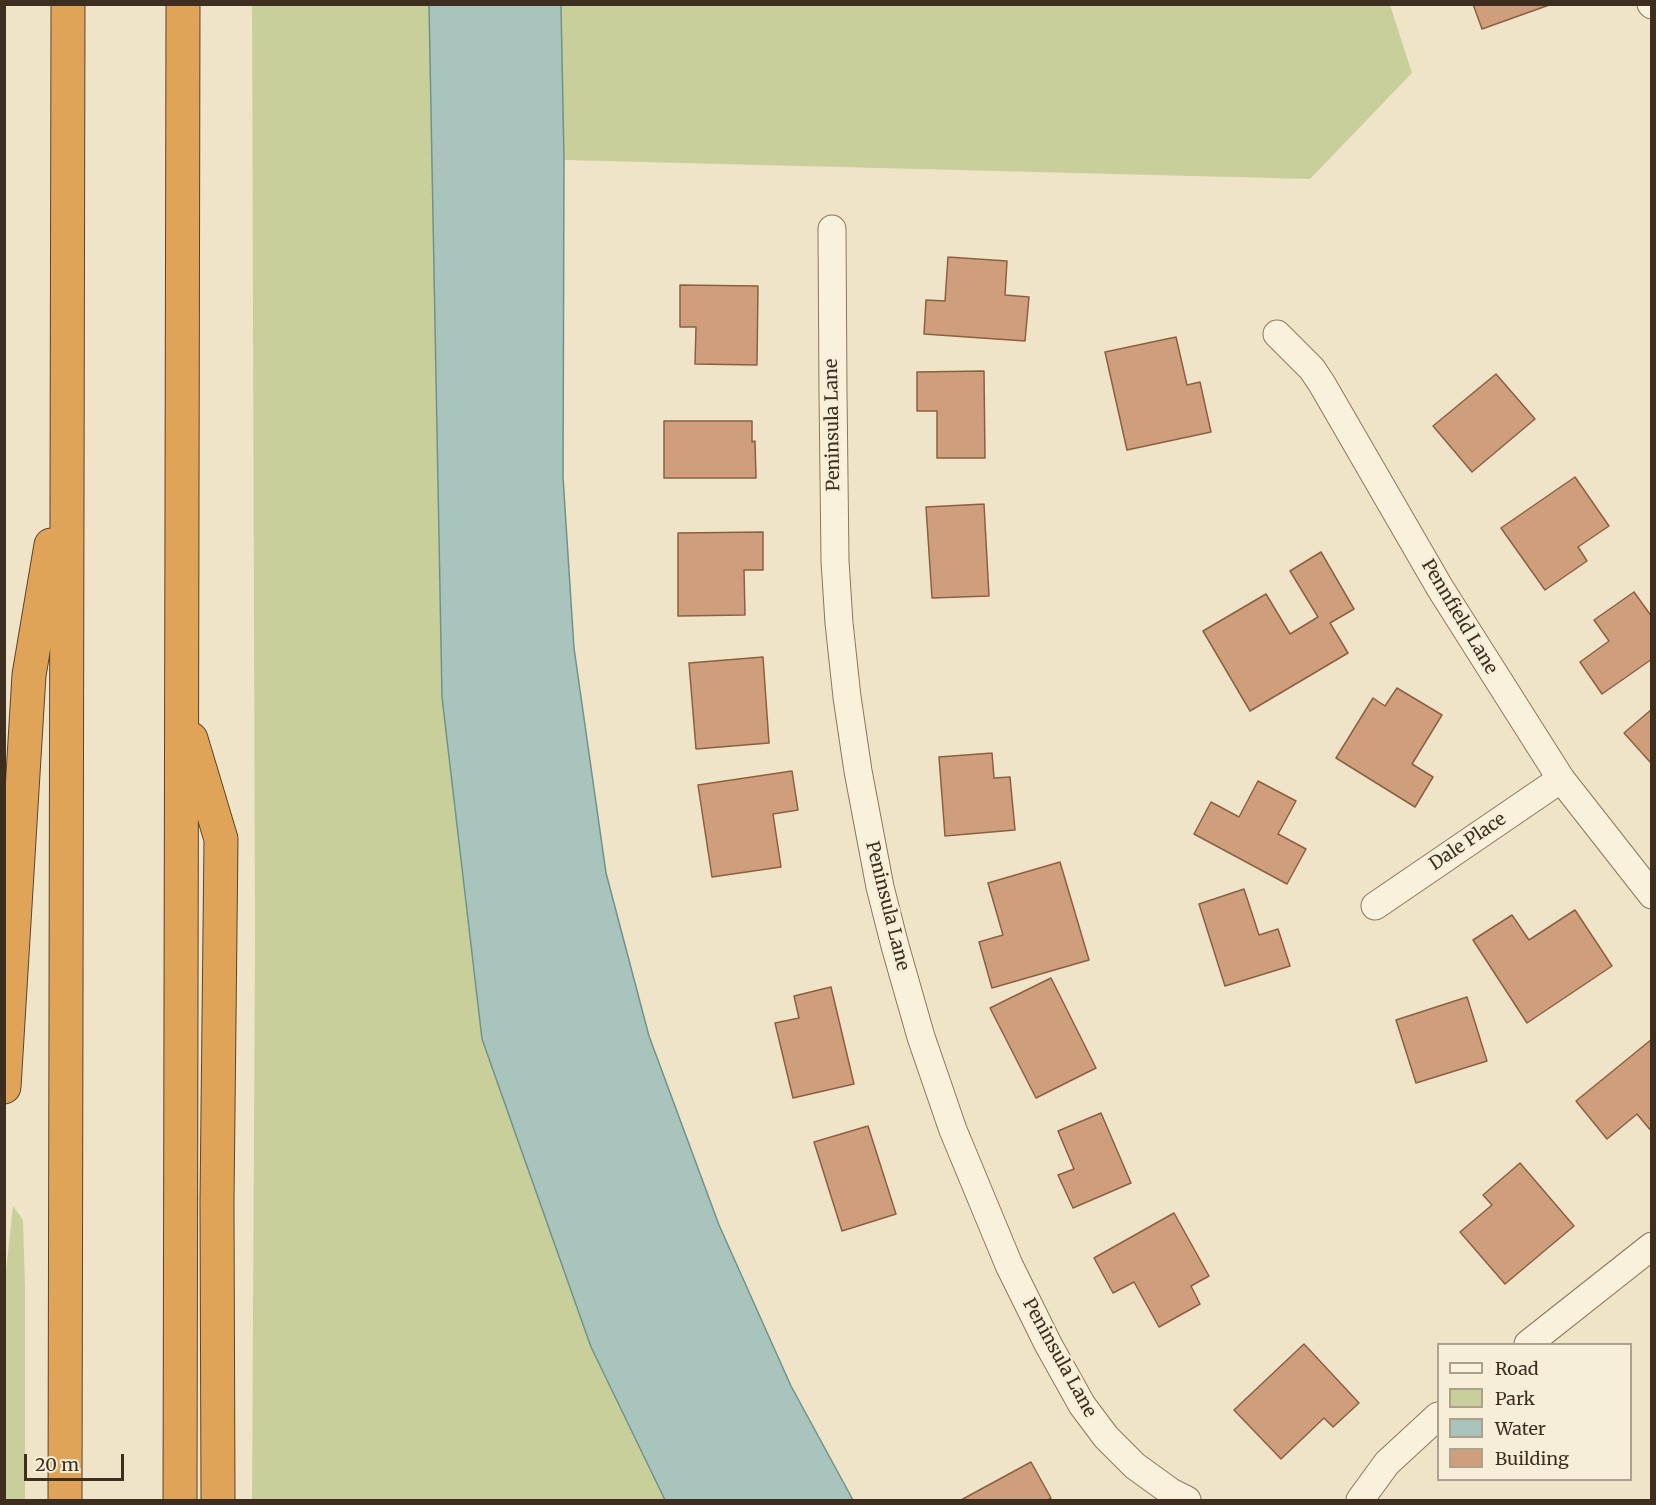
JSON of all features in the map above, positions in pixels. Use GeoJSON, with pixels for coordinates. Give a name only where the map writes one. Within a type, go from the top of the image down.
{"type":"FeatureCollection","features":[{"type":"Feature","properties":{"kind":"highway"},"geometry":{"type":"LineString","coordinates":[[64,1500],[68,4]]}},
{"type":"Feature","properties":{"kind":"highway"},"geometry":{"type":"LineString","coordinates":[[180,1500],[183,4]]}},
{"type":"Feature","properties":{"kind":"highway"},"geometry":{"type":"LineString","coordinates":[[4,1087],[29,675],[67,452]]}},
{"type":"Feature","properties":{"kind":"highway"},"geometry":{"type":"LineString","coordinates":[[181,706],[222,839],[217,1201],[218,1500]]}},
{"type":"Feature","properties":{"kind":"street","name":"Peninsula Lane"},"geometry":{"type":"LineString","coordinates":[[832,229],[833,437],[839,623],[860,783],[880,887],[895,946],[921,1037],[953,1130],[1009,1265],[1048,1344],[1083,1405],[1106,1437],[1135,1466],[1171,1492],[1187,1500]]}},
{"type":"Feature","properties":{"kind":"street","name":"Pennfield Lane"},"geometry":{"type":"LineString","coordinates":[[1277,334],[1312,369],[1322,384],[1440,588],[1561,779],[1652,895]]}},
{"type":"Feature","properties":{"kind":"street","name":"Dale Place"},"geometry":{"type":"LineString","coordinates":[[1375,906],[1561,779]]}},
{"type":"Feature","properties":{"kind":"street"},"geometry":{"type":"LineString","coordinates":[[1529,1343],[1652,1246]]}},
{"type":"Feature","properties":{"kind":"street"},"geometry":{"type":"LineString","coordinates":[[1360,1500],[1387,1463],[1437,1417]]}},
{"type":"Feature","properties":{"kind":"green space"},"geometry":{"type":"Polygon","coordinates":[[[252,5],[429,5],[442,697],[482,1039],[591,1347],[665,1500],[252,1500],[255,941],[252,5]]]}},
{"type":"Feature","properties":{"kind":"green space"},"geometry":{"type":"Polygon","coordinates":[[[561,5],[1390,5],[1412,73],[1310,179],[564,160],[561,5]]]}},
{"type":"Feature","properties":{"kind":"green space"},"geometry":{"type":"Polygon","coordinates":[[[13,1206],[23,1220],[25,1500],[4,1500],[4,1289],[13,1206]]]}},
{"type":"Feature","properties":{"kind":"water"},"geometry":{"type":"Polygon","coordinates":[[[429,5],[561,5],[564,160],[563,477],[574,648],[606,873],[649,1036],[719,1225],[791,1386],[853,1500],[665,1500],[591,1347],[482,1039],[442,697],[429,5]]]}},
{"type":"Feature","properties":{"kind":"building"},"geometry":{"type":"Polygon","coordinates":[[[1473,4],[1552,4],[1482,29],[1473,4]]]}},
{"type":"Feature","properties":{"kind":"building"},"geometry":{"type":"Polygon","coordinates":[[[948,257],[1007,261],[1005,295],[1029,297],[1025,341],[924,334],[926,300],[945,301],[948,257]]]}},
{"type":"Feature","properties":{"kind":"building"},"geometry":{"type":"Polygon","coordinates":[[[680,285],[758,286],[757,365],[695,364],[696,327],[680,327],[680,285]]]}},
{"type":"Feature","properties":{"kind":"building"},"geometry":{"type":"Polygon","coordinates":[[[1176,337],[1187,385],[1200,382],[1211,432],[1127,450],[1105,352],[1176,337]]]}},
{"type":"Feature","properties":{"kind":"building"},"geometry":{"type":"Polygon","coordinates":[[[984,371],[985,458],[937,458],[937,411],[917,411],[917,372],[984,371]]]}},
{"type":"Feature","properties":{"kind":"building"},"geometry":{"type":"Polygon","coordinates":[[[1496,374],[1535,419],[1472,472],[1433,426],[1496,374]]]}},
{"type":"Feature","properties":{"kind":"building"},"geometry":{"type":"Polygon","coordinates":[[[664,421],[752,421],[756,478],[664,478],[664,421]]]}},
{"type":"Feature","properties":{"kind":"building"},"geometry":{"type":"Polygon","coordinates":[[[1575,477],[1609,526],[1578,547],[1587,561],[1545,590],[1501,528],[1575,477]]]}},
{"type":"Feature","properties":{"kind":"building"},"geometry":{"type":"Polygon","coordinates":[[[984,504],[989,596],[932,598],[926,507],[984,504]]]}},
{"type":"Feature","properties":{"kind":"building"},"geometry":{"type":"Polygon","coordinates":[[[763,532],[763,570],[744,570],[745,615],[678,616],[678,533],[763,532]]]}},
{"type":"Feature","properties":{"kind":"building"},"geometry":{"type":"Polygon","coordinates":[[[1321,552],[1354,609],[1330,623],[1348,653],[1250,711],[1203,631],[1266,594],[1290,634],[1318,617],[1290,571],[1321,552]]]}},
{"type":"Feature","properties":{"kind":"building"},"geometry":{"type":"Polygon","coordinates":[[[1634,592],[1652,617],[1652,659],[1602,694],[1580,662],[1609,641],[1594,620],[1634,592]]]}},
{"type":"Feature","properties":{"kind":"building"},"geometry":{"type":"Polygon","coordinates":[[[763,657],[769,743],[696,749],[689,663],[763,657]]]}},
{"type":"Feature","properties":{"kind":"building"},"geometry":{"type":"Polygon","coordinates":[[[1397,688],[1442,715],[1412,764],[1433,777],[1415,807],[1336,758],[1373,698],[1385,706],[1397,688]]]}},
{"type":"Feature","properties":{"kind":"building"},"geometry":{"type":"Polygon","coordinates":[[[1652,709],[1652,761],[1650,762],[1624,733],[1652,709]]]}},
{"type":"Feature","properties":{"kind":"building"},"geometry":{"type":"Polygon","coordinates":[[[992,753],[994,778],[1010,777],[1015,830],[945,836],[939,757],[992,753]]]}},
{"type":"Feature","properties":{"kind":"building"},"geometry":{"type":"Polygon","coordinates":[[[792,771],[798,810],[773,814],[781,867],[712,877],[698,785],[792,771]]]}},
{"type":"Feature","properties":{"kind":"building"},"geometry":{"type":"Polygon","coordinates":[[[1258,781],[1296,801],[1278,834],[1306,849],[1287,884],[1194,834],[1211,802],[1239,817],[1258,781]]]}},
{"type":"Feature","properties":{"kind":"building"},"geometry":{"type":"Polygon","coordinates":[[[1060,862],[1089,960],[992,988],[979,942],[1003,935],[988,883],[1060,862]]]}},
{"type":"Feature","properties":{"kind":"building"},"geometry":{"type":"Polygon","coordinates":[[[1244,889],[1259,935],[1278,929],[1290,966],[1225,986],[1199,904],[1244,889]]]}},
{"type":"Feature","properties":{"kind":"building"},"geometry":{"type":"Polygon","coordinates":[[[1575,910],[1612,966],[1527,1023],[1473,940],[1512,915],[1529,940],[1575,910]]]}},
{"type":"Feature","properties":{"kind":"building"},"geometry":{"type":"Polygon","coordinates":[[[1051,978],[1096,1068],[1036,1098],[990,1008],[1051,978]]]}},
{"type":"Feature","properties":{"kind":"building"},"geometry":{"type":"Polygon","coordinates":[[[831,987],[854,1084],[793,1098],[775,1023],[799,1018],[794,996],[831,987]]]}},
{"type":"Feature","properties":{"kind":"building"},"geometry":{"type":"Polygon","coordinates":[[[1467,997],[1487,1061],[1416,1083],[1396,1020],[1467,997]]]}},
{"type":"Feature","properties":{"kind":"building"},"geometry":{"type":"Polygon","coordinates":[[[1652,1039],[1652,1132],[1637,1114],[1607,1139],[1576,1101],[1652,1039]]]}},
{"type":"Feature","properties":{"kind":"building"},"geometry":{"type":"Polygon","coordinates":[[[1101,1113],[1131,1183],[1073,1208],[1058,1175],[1074,1169],[1058,1131],[1101,1113]]]}},
{"type":"Feature","properties":{"kind":"building"},"geometry":{"type":"Polygon","coordinates":[[[868,1126],[896,1214],[842,1231],[814,1142],[868,1126]]]}},
{"type":"Feature","properties":{"kind":"building"},"geometry":{"type":"Polygon","coordinates":[[[1520,1163],[1574,1226],[1505,1284],[1460,1232],[1492,1205],[1483,1195],[1520,1163]]]}},
{"type":"Feature","properties":{"kind":"building"},"geometry":{"type":"Polygon","coordinates":[[[1174,1213],[1209,1276],[1191,1286],[1200,1304],[1159,1327],[1134,1282],[1113,1293],[1094,1258],[1174,1213]]]}},
{"type":"Feature","properties":{"kind":"building"},"geometry":{"type":"Polygon","coordinates":[[[1304,1344],[1359,1403],[1333,1427],[1324,1418],[1281,1459],[1234,1410],[1304,1344]]]}},
{"type":"Feature","properties":{"kind":"building"},"geometry":{"type":"Polygon","coordinates":[[[1031,1462],[1051,1498],[1047,1500],[961,1500],[1031,1462]]]}}]}
